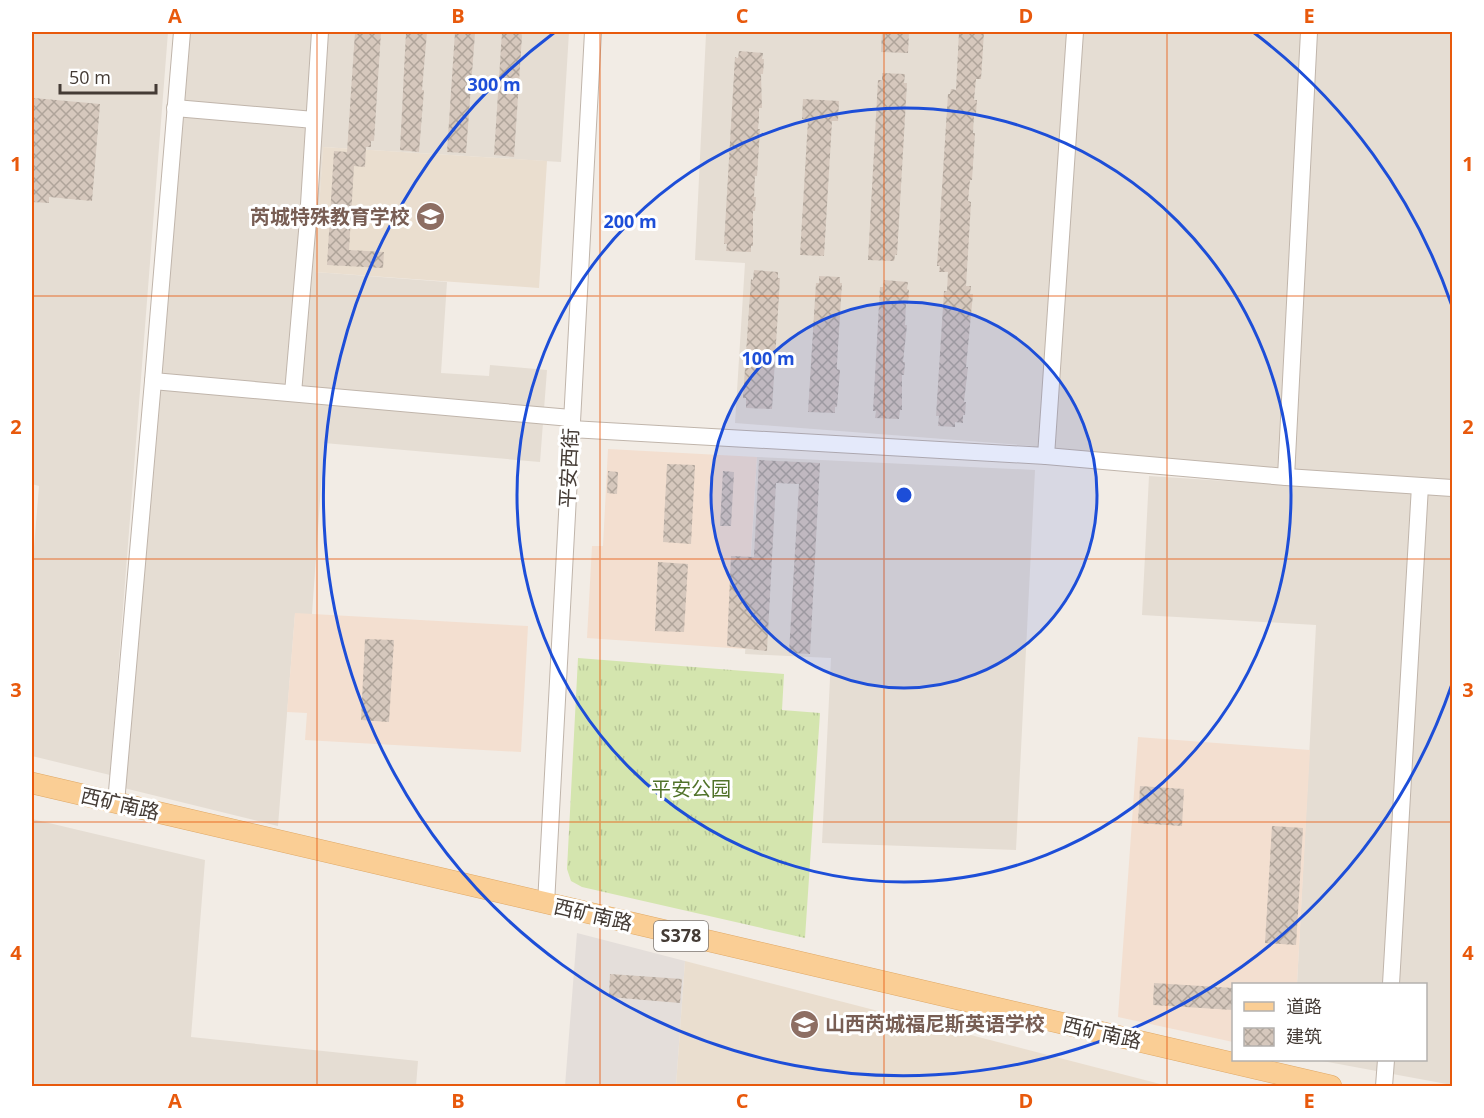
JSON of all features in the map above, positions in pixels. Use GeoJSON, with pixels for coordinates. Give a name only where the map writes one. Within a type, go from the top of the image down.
{"type":"FeatureCollection","features":[{"type":"Feature","properties":{"kind":"main road","name":"西矿南路"},"geometry":{"type":"LineString","coordinates":[[32,783],[1292,1082],[1331,1086]]}},
{"type":"Feature","properties":{"kind":"street"},"geometry":{"type":"LineString","coordinates":[[116,803],[182,32]]}},
{"type":"Feature","properties":{"kind":"street"},"geometry":{"type":"LineString","coordinates":[[292,393],[308,220],[320,32]]}},
{"type":"Feature","properties":{"kind":"street","name":"平安西街"},"geometry":{"type":"LineString","coordinates":[[546,904],[593,32]]}},
{"type":"Feature","properties":{"kind":"street"},"geometry":{"type":"LineString","coordinates":[[1046,456],[1075,32]]}},
{"type":"Feature","properties":{"kind":"street"},"geometry":{"type":"LineString","coordinates":[[1286,477],[1310,32]]}},
{"type":"Feature","properties":{"kind":"street"},"geometry":{"type":"LineString","coordinates":[[176,108],[314,120]]}},
{"type":"Feature","properties":{"kind":"street"},"geometry":{"type":"LineString","coordinates":[[153,381],[292,393],[571,424],[1046,456],[1286,477],[1452,488]]}},
{"type":"Feature","properties":{"kind":"street"},"geometry":{"type":"LineString","coordinates":[[1390,983],[1420,486]]}},
{"type":"Feature","properties":{"kind":"street"},"geometry":{"type":"LineString","coordinates":[[1384,1086],[1386,1061]]}},
{"type":"Feature","properties":{"kind":"shaded area"},"geometry":{"type":"Polygon","coordinates":[[[32,32],[168,32],[110,775],[32,756],[32,572],[39,486],[32,484],[32,32]]]}},
{"type":"Feature","properties":{"kind":"shaded area"},"geometry":{"type":"Polygon","coordinates":[[[186,32],[569,32],[561,162],[323,147],[315,272],[447,282],[441,373],[489,376],[490,365],[547,370],[540,462],[324,443],[312,614],[295,614],[278,826],[124,788],[186,32]]]}},
{"type":"Feature","properties":{"kind":"shaded area"},"geometry":{"type":"Polygon","coordinates":[[[714,32],[1452,32],[1452,482],[1033,451],[1033,446],[735,423],[745,263],[695,260],[706,34],[714,32]]]}},
{"type":"Feature","properties":{"kind":"shaded area","name":"芮城特殊教育学校"},"geometry":{"type":"Polygon","coordinates":[[[323,147],[547,161],[539,288],[315,272],[323,147]]]}},
{"type":"Feature","properties":{"kind":"shaded area"},"geometry":{"type":"Polygon","coordinates":[[[608,449],[757,457],[745,649],[587,638],[592,546],[603,546],[608,449]]]}},
{"type":"Feature","properties":{"kind":"shaded area"},"geometry":{"type":"Polygon","coordinates":[[[757,457],[1035,470],[1016,850],[822,843],[831,658],[745,654],[757,457]]]}},
{"type":"Feature","properties":{"kind":"shaded area"},"geometry":{"type":"Polygon","coordinates":[[[1149,476],[1452,496],[1452,1085],[1322,1061],[1427,1061],[1427,983],[1297,983],[1316,625],[1142,615],[1149,476]]]}},
{"type":"Feature","properties":{"kind":"shaded area"},"geometry":{"type":"Polygon","coordinates":[[[295,613],[528,626],[521,752],[305,740],[307,713],[287,712],[295,613]]]}},
{"type":"Feature","properties":{"kind":"shaded area"},"geometry":{"type":"Polygon","coordinates":[[[1138,737],[1310,750],[1297,983],[1232,983],[1232,1042],[1118,1017],[1138,737]]]}},
{"type":"Feature","properties":{"kind":"shaded area"},"geometry":{"type":"Polygon","coordinates":[[[32,819],[205,860],[191,1037],[418,1061],[416,1086],[32,1086],[32,819]]]}},
{"type":"Feature","properties":{"kind":"shaded area"},"geometry":{"type":"Polygon","coordinates":[[[577,933],[685,961],[676,1086],[565,1086],[577,933]]]}},
{"type":"Feature","properties":{"kind":"shaded area","name":"山西芮城福尼斯英语学校"},"geometry":{"type":"Polygon","coordinates":[[[685,961],[1168,1086],[676,1086],[685,961]]]}},
{"type":"Feature","properties":{"kind":"green space","name":"平安公园"},"geometry":{"type":"Polygon","coordinates":[[[578,658],[784,674],[782,710],[820,713],[805,938],[582,887],[571,881],[567,869],[578,658]]]}},
{"type":"Feature","properties":{"kind":"building"},"geometry":{"type":"Polygon","coordinates":[[[355,32],[381,32],[374,141],[371,141],[371,147],[366,147],[365,167],[354,166],[349,250],[384,252],[383,268],[327,265],[334,151],[347,152],[355,32]]]}},
{"type":"Feature","properties":{"kind":"building"},"geometry":{"type":"Polygon","coordinates":[[[406,32],[427,32],[419,152],[400,150],[406,32]]]}},
{"type":"Feature","properties":{"kind":"building"},"geometry":{"type":"Polygon","coordinates":[[[455,32],[475,33],[466,153],[447,152],[455,32]]]}},
{"type":"Feature","properties":{"kind":"building"},"geometry":{"type":"Polygon","coordinates":[[[502,32],[521,32],[522,36],[514,157],[494,155],[502,32]]]}},
{"type":"Feature","properties":{"kind":"building"},"geometry":{"type":"Polygon","coordinates":[[[882,32],[909,32],[908,53],[881,52],[882,32]]]}},
{"type":"Feature","properties":{"kind":"building"},"geometry":{"type":"Polygon","coordinates":[[[959,32],[984,32],[981,79],[976,79],[974,100],[977,100],[976,114],[974,114],[972,180],[970,180],[968,201],[971,202],[966,286],[971,286],[970,294],[973,294],[966,367],[968,367],[964,402],[966,402],[963,423],[955,422],[955,427],[938,426],[939,416],[936,416],[944,291],[947,291],[948,272],[939,272],[940,266],[937,266],[948,94],[951,89],[956,90],[959,32]]]}},
{"type":"Feature","properties":{"kind":"building"},"geometry":{"type":"Polygon","coordinates":[[[739,51],[763,53],[762,59],[764,59],[763,74],[761,74],[762,108],[759,108],[758,129],[760,129],[751,252],[726,251],[727,244],[724,244],[735,57],[738,58],[739,51]]]}},
{"type":"Feature","properties":{"kind":"building"},"geometry":{"type":"Polygon","coordinates":[[[882,73],[905,74],[904,83],[907,83],[897,255],[894,261],[868,260],[878,80],[882,80],[882,73]]]}},
{"type":"Feature","properties":{"kind":"building"},"geometry":{"type":"Polygon","coordinates":[[[34,98],[100,104],[92,201],[49,197],[49,203],[32,202],[34,98]]]}},
{"type":"Feature","properties":{"kind":"building"},"geometry":{"type":"Polygon","coordinates":[[[803,99],[839,101],[838,121],[832,121],[824,256],[800,255],[808,120],[802,119],[803,99]]]}},
{"type":"Feature","properties":{"kind":"building"},"geometry":{"type":"Polygon","coordinates":[[[754,270],[778,272],[778,278],[780,278],[772,409],[746,408],[746,398],[743,398],[751,279],[753,280],[754,270]]]}},
{"type":"Feature","properties":{"kind":"building"},"geometry":{"type":"Polygon","coordinates":[[[819,276],[840,277],[840,283],[842,283],[837,363],[837,369],[840,370],[835,413],[808,412],[816,283],[819,283],[819,276]]]}},
{"type":"Feature","properties":{"kind":"building"},"geometry":{"type":"Polygon","coordinates":[[[884,280],[908,282],[907,289],[909,290],[908,304],[906,304],[902,410],[900,410],[899,419],[875,418],[876,411],[873,411],[880,287],[883,287],[884,280]]]}},
{"type":"Feature","properties":{"kind":"building"},"geometry":{"type":"Polygon","coordinates":[[[759,460],[820,463],[810,654],[789,653],[799,484],[776,483],[767,651],[727,646],[731,556],[754,557],[759,460]]]}},
{"type":"Feature","properties":{"kind":"building"},"geometry":{"type":"Polygon","coordinates":[[[667,464],[695,465],[691,544],[663,542],[667,464]]]}},
{"type":"Feature","properties":{"kind":"building"},"geometry":{"type":"Polygon","coordinates":[[[608,471],[618,472],[617,494],[607,493],[608,471]]]}},
{"type":"Feature","properties":{"kind":"building"},"geometry":{"type":"Polygon","coordinates":[[[723,471],[734,472],[731,526],[720,526],[723,471]]]}},
{"type":"Feature","properties":{"kind":"building"},"geometry":{"type":"Polygon","coordinates":[[[658,562],[688,564],[684,632],[655,631],[658,562]]]}},
{"type":"Feature","properties":{"kind":"building"},"geometry":{"type":"Polygon","coordinates":[[[365,639],[394,640],[389,722],[361,720],[365,639]]]}},
{"type":"Feature","properties":{"kind":"building"},"geometry":{"type":"Polygon","coordinates":[[[1140,786],[1184,789],[1182,826],[1138,823],[1140,786]]]}},
{"type":"Feature","properties":{"kind":"building"},"geometry":{"type":"Polygon","coordinates":[[[1272,826],[1303,828],[1296,945],[1265,943],[1272,826]]]}},
{"type":"Feature","properties":{"kind":"building"},"geometry":{"type":"Polygon","coordinates":[[[610,974],[682,979],[680,1003],[609,997],[610,974]]]}},
{"type":"Feature","properties":{"kind":"building"},"geometry":{"type":"Polygon","coordinates":[[[1154,983],[1232,988],[1232,1010],[1153,1005],[1154,983]]]}},
{"type":"Feature","properties":{"kind":"place","name":"芮城特殊教育学校"},"geometry":{"type":"Point","coordinates":[431,217]}},
{"type":"Feature","properties":{"kind":"place","name":"山西芮城福尼斯英语学校"},"geometry":{"type":"Point","coordinates":[804,1024]}}]}
